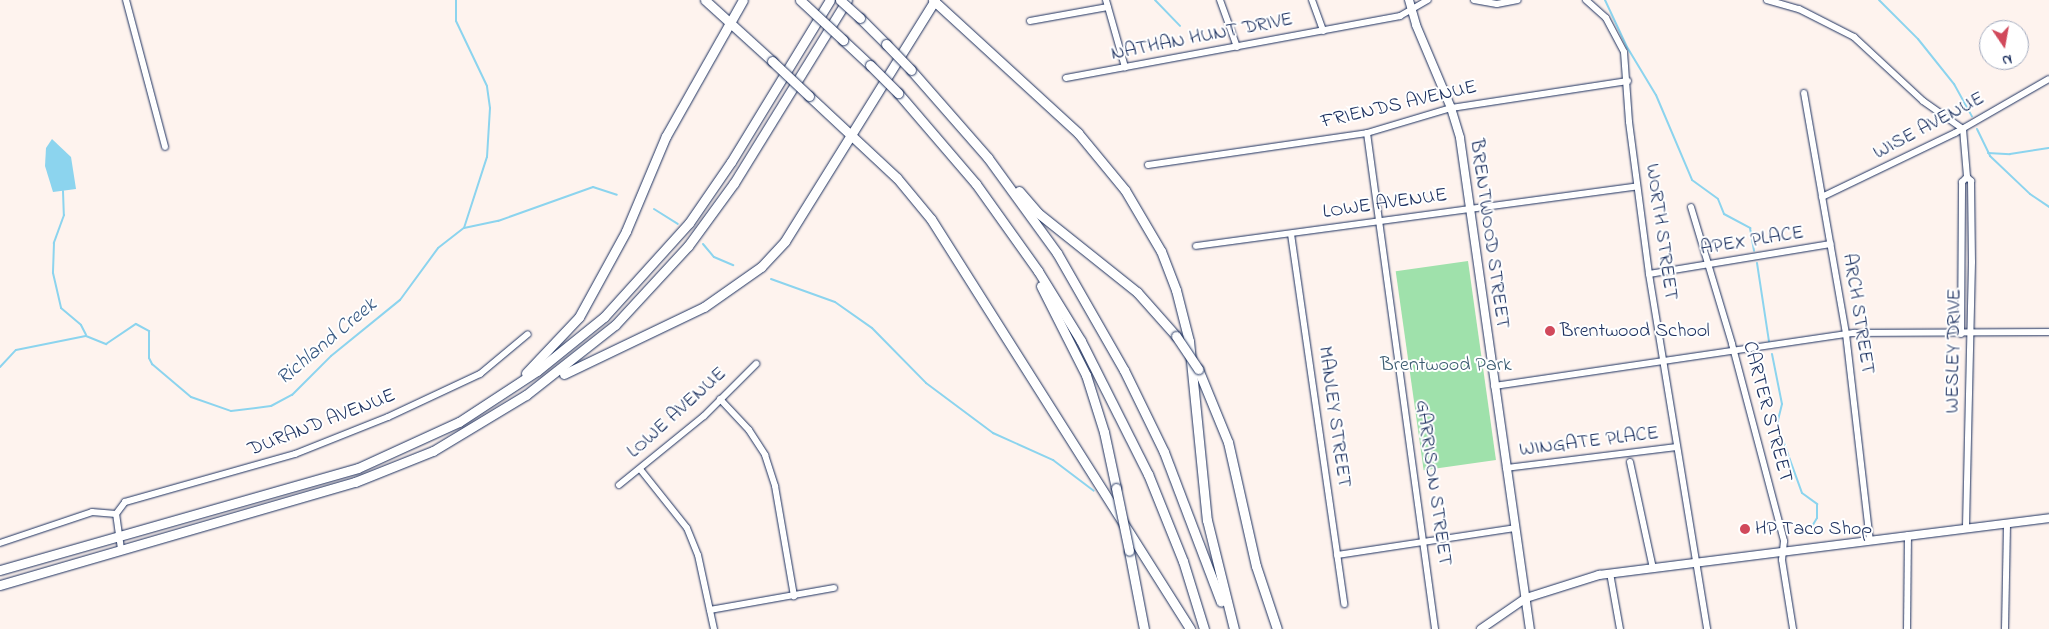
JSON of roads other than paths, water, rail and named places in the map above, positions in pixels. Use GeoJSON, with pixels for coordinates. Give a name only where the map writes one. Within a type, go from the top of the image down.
{"type":"FeatureCollection","features":[{"type":"Feature","properties":{"kind":"highway"},"geometry":{"type":"LineString","coordinates":[[705,0],[730,21],[897,178],[931,219],[1190,629]]}},
{"type":"Feature","properties":{"kind":"highway"},"geometry":{"type":"LineString","coordinates":[[508,390],[579,317],[626,231],[666,136],[743,0]]}},
{"type":"Feature","properties":{"kind":"highway"},"geometry":{"type":"LineString","coordinates":[[800,0],[898,93],[976,184],[1020,244],[1082,341],[1128,429],[1169,524],[1204,629]]}},
{"type":"Feature","properties":{"kind":"highway"},"geometry":{"type":"LineString","coordinates":[[0,570],[358,468],[439,432],[508,390],[566,350],[604,318],[689,223],[731,162],[830,0]]}},
{"type":"Feature","properties":{"kind":"highway"},"geometry":{"type":"LineString","coordinates":[[840,0],[911,70],[1038,214],[1138,292],[1176,336],[1198,369],[1228,442],[1256,566],[1277,629]]}},
{"type":"Feature","properties":{"kind":"highway"},"geometry":{"type":"LineString","coordinates":[[526,395],[615,325],[688,246],[734,183],[847,0]]}},
{"type":"Feature","properties":{"kind":"highway"},"geometry":{"type":"LineString","coordinates":[[0,585],[355,482],[446,444],[526,395],[594,357],[704,307],[761,267],[785,241],[934,1],[1078,134],[1125,190],[1161,251],[1176,290],[1189,341],[1207,520],[1234,629]]}},
{"type":"Feature","properties":{"kind":"highway"},"geometry":{"type":"LineString","coordinates":[[988,158],[1057,253],[1141,402],[1194,524],[1229,629]]}},
{"type":"Feature","properties":{"kind":"highway"},"geometry":{"type":"LineString","coordinates":[[1020,244],[1086,375],[1104,432],[1144,629]]}},
{"type":"Feature","properties":{"kind":"main road","name":"BRENTWOOD STREET"},"geometry":{"type":"LineString","coordinates":[[1409,0],[1452,108],[1460,138],[1530,629]]}},
{"type":"Feature","properties":{"kind":"main road"},"geometry":{"type":"LineString","coordinates":[[1481,629],[1526,598],[1610,573],[2049,518]]}},
{"type":"Feature","properties":{"kind":"street"},"geometry":{"type":"LineString","coordinates":[[126,0],[165,147]]}},
{"type":"Feature","properties":{"kind":"street"},"geometry":{"type":"LineString","coordinates":[[1220,0],[1237,47]]}},
{"type":"Feature","properties":{"kind":"street"},"geometry":{"type":"LineString","coordinates":[[1312,0],[1323,30]]}},
{"type":"Feature","properties":{"kind":"street","name":"NATHAN HUNT DRIVE"},"geometry":{"type":"LineString","coordinates":[[1066,78],[1400,16],[1428,0]]}},
{"type":"Feature","properties":{"kind":"street"},"geometry":{"type":"LineString","coordinates":[[1474,0],[1497,4],[1518,0]]}},
{"type":"Feature","properties":{"kind":"street","name":"WORTH STREET"},"geometry":{"type":"LineString","coordinates":[[1586,0],[1606,18],[1621,41],[1628,82],[1637,186],[1649,274],[1707,629]]}},
{"type":"Feature","properties":{"kind":"street"},"geometry":{"type":"LineString","coordinates":[[1768,0],[1799,9],[1854,37],[1923,101],[1963,129]]}},
{"type":"Feature","properties":{"kind":"street"},"geometry":{"type":"LineString","coordinates":[[1030,21],[1107,4],[1125,67]]}},
{"type":"Feature","properties":{"kind":"street","name":"WISE AVENUE"},"geometry":{"type":"LineString","coordinates":[[1822,197],[1963,129],[2049,79]]}},
{"type":"Feature","properties":{"kind":"street","name":"FRIENDS AVENUE"},"geometry":{"type":"LineString","coordinates":[[1148,165],[1367,133],[1452,108],[1628,82]]}},
{"type":"Feature","properties":{"kind":"street","name":"ARCH STREET"},"geometry":{"type":"LineString","coordinates":[[1804,93],[1846,334],[1870,540]]}},
{"type":"Feature","properties":{"kind":"street","name":"WESLEY DRIVE"},"geometry":{"type":"LineString","coordinates":[[1963,129],[1967,177],[1971,181],[1972,215],[1966,528]]}},
{"type":"Feature","properties":{"kind":"street","name":"GARRISON STREET"},"geometry":{"type":"LineString","coordinates":[[1367,133],[1425,542],[1435,629]]}},
{"type":"Feature","properties":{"kind":"street","name":"WESLEY DRIVE"},"geometry":{"type":"LineString","coordinates":[[1961,334],[1962,182],[1967,177]]}},
{"type":"Feature","properties":{"kind":"street","name":"LOWE AVENUE"},"geometry":{"type":"LineString","coordinates":[[1196,246],[1637,186]]}},
{"type":"Feature","properties":{"kind":"street","name":"CARTER STREET"},"geometry":{"type":"LineString","coordinates":[[1691,207],[1709,264],[1784,541],[1783,551],[1793,629]]}},
{"type":"Feature","properties":{"kind":"street","name":"MANLEY STREET"},"geometry":{"type":"LineString","coordinates":[[1291,234],[1344,604]]}},
{"type":"Feature","properties":{"kind":"street","name":"APEX PLACE"},"geometry":{"type":"LineString","coordinates":[[1649,274],[1831,244]]}},
{"type":"Feature","properties":{"kind":"street"},"geometry":{"type":"LineString","coordinates":[[1494,386],[1733,353],[1846,334],[2049,332]]}},
{"type":"Feature","properties":{"kind":"street","name":"DURAND AVENUE"},"geometry":{"type":"LineString","coordinates":[[116,514],[125,502],[132,498],[295,454],[448,392],[480,374],[528,334]]}},
{"type":"Feature","properties":{"kind":"street","name":"LOWE AVENUE"},"geometry":{"type":"LineString","coordinates":[[619,485],[720,399],[756,364]]}},
{"type":"Feature","properties":{"kind":"street"},"geometry":{"type":"LineString","coordinates":[[720,399],[749,430],[765,455],[775,486],[794,596]]}},
{"type":"Feature","properties":{"kind":"street","name":"WINGATE PLACE"},"geometry":{"type":"LineString","coordinates":[[1506,468],[1676,447]]}},
{"type":"Feature","properties":{"kind":"street"},"geometry":{"type":"LineString","coordinates":[[1630,462],[1652,568]]}},
{"type":"Feature","properties":{"kind":"street"},"geometry":{"type":"LineString","coordinates":[[640,468],[687,528],[698,555],[714,629]]}},
{"type":"Feature","properties":{"kind":"street"},"geometry":{"type":"LineString","coordinates":[[0,543],[92,512],[116,514],[121,549]]}},
{"type":"Feature","properties":{"kind":"street"},"geometry":{"type":"LineString","coordinates":[[2005,629],[2007,523]]}},
{"type":"Feature","properties":{"kind":"street"},"geometry":{"type":"LineString","coordinates":[[1337,556],[1515,528]]}},
{"type":"Feature","properties":{"kind":"street"},"geometry":{"type":"LineString","coordinates":[[1907,629],[1908,535]]}},
{"type":"Feature","properties":{"kind":"street"},"geometry":{"type":"LineString","coordinates":[[1610,573],[1620,629]]}},
{"type":"Feature","properties":{"kind":"street"},"geometry":{"type":"LineString","coordinates":[[710,610],[834,588]]}},
{"type":"Feature","properties":{"kind":"water"},"geometry":{"type":"Polygon","coordinates":[[[52,139],[71,157],[76,189],[53,192],[45,166],[46,148],[52,139]]]}},
{"type":"Feature","properties":{"kind":"waterway","name":"Richland Creek"},"geometry":{"type":"LineString","coordinates":[[0,367],[16,350],[86,336],[106,344],[136,324],[149,331],[149,358],[152,364],[191,397],[231,411],[271,406],[292,395],[331,356],[400,300],[438,248],[464,228],[487,157],[490,108],[487,86],[456,21],[456,0]]}},
{"type":"Feature","properties":{"kind":"waterway"},"geometry":{"type":"LineString","coordinates":[[1155,0],[1180,26]]}},
{"type":"Feature","properties":{"kind":"waterway"},"geometry":{"type":"LineString","coordinates":[[1605,0],[1627,47],[1656,95],[1692,180],[1718,199],[1724,214],[1750,228],[1754,251]]}},
{"type":"Feature","properties":{"kind":"waterway"},"geometry":{"type":"LineString","coordinates":[[1879,0],[1918,39],[1954,84],[1972,116]]}},
{"type":"Feature","properties":{"kind":"waterway"},"geometry":{"type":"LineString","coordinates":[[1977,129],[1990,156],[2030,194],[2049,207]]}},
{"type":"Feature","properties":{"kind":"waterway"},"geometry":{"type":"LineString","coordinates":[[1988,153],[2010,154],[2049,148]]}},
{"type":"Feature","properties":{"kind":"waterway"},"geometry":{"type":"LineString","coordinates":[[464,228],[498,221],[593,187],[617,195]]}},
{"type":"Feature","properties":{"kind":"waterway"},"geometry":{"type":"LineString","coordinates":[[63,191],[64,215],[54,243],[53,273],[61,308],[81,325],[86,335]]}},
{"type":"Feature","properties":{"kind":"waterway"},"geometry":{"type":"LineString","coordinates":[[654,209],[678,224]]}},
{"type":"Feature","properties":{"kind":"waterway"},"geometry":{"type":"LineString","coordinates":[[703,244],[714,257],[733,265]]}},
{"type":"Feature","properties":{"kind":"waterway"},"geometry":{"type":"LineString","coordinates":[[1757,263],[1769,341]]}},
{"type":"Feature","properties":{"kind":"waterway"},"geometry":{"type":"LineString","coordinates":[[771,279],[835,302],[872,328],[926,383],[993,433],[1053,460],[1094,491]]}},
{"type":"Feature","properties":{"kind":"waterway"},"geometry":{"type":"LineString","coordinates":[[1772,354],[1782,404],[1777,424],[1802,493],[1817,504],[1817,518],[1811,528]]}},
{"type":"Feature","properties":{"kind":"place","name":"Brentwood School"},"geometry":{"type":"Point","coordinates":[1550,331]}},
{"type":"Feature","properties":{"kind":"place","name":"HP Taco Shop"},"geometry":{"type":"Point","coordinates":[1745,529]}},
{"type":"Feature","properties":{"kind":"park label","name":"Brentwood Park"},"geometry":{"type":"Point","coordinates":[1446,365]}}]}
